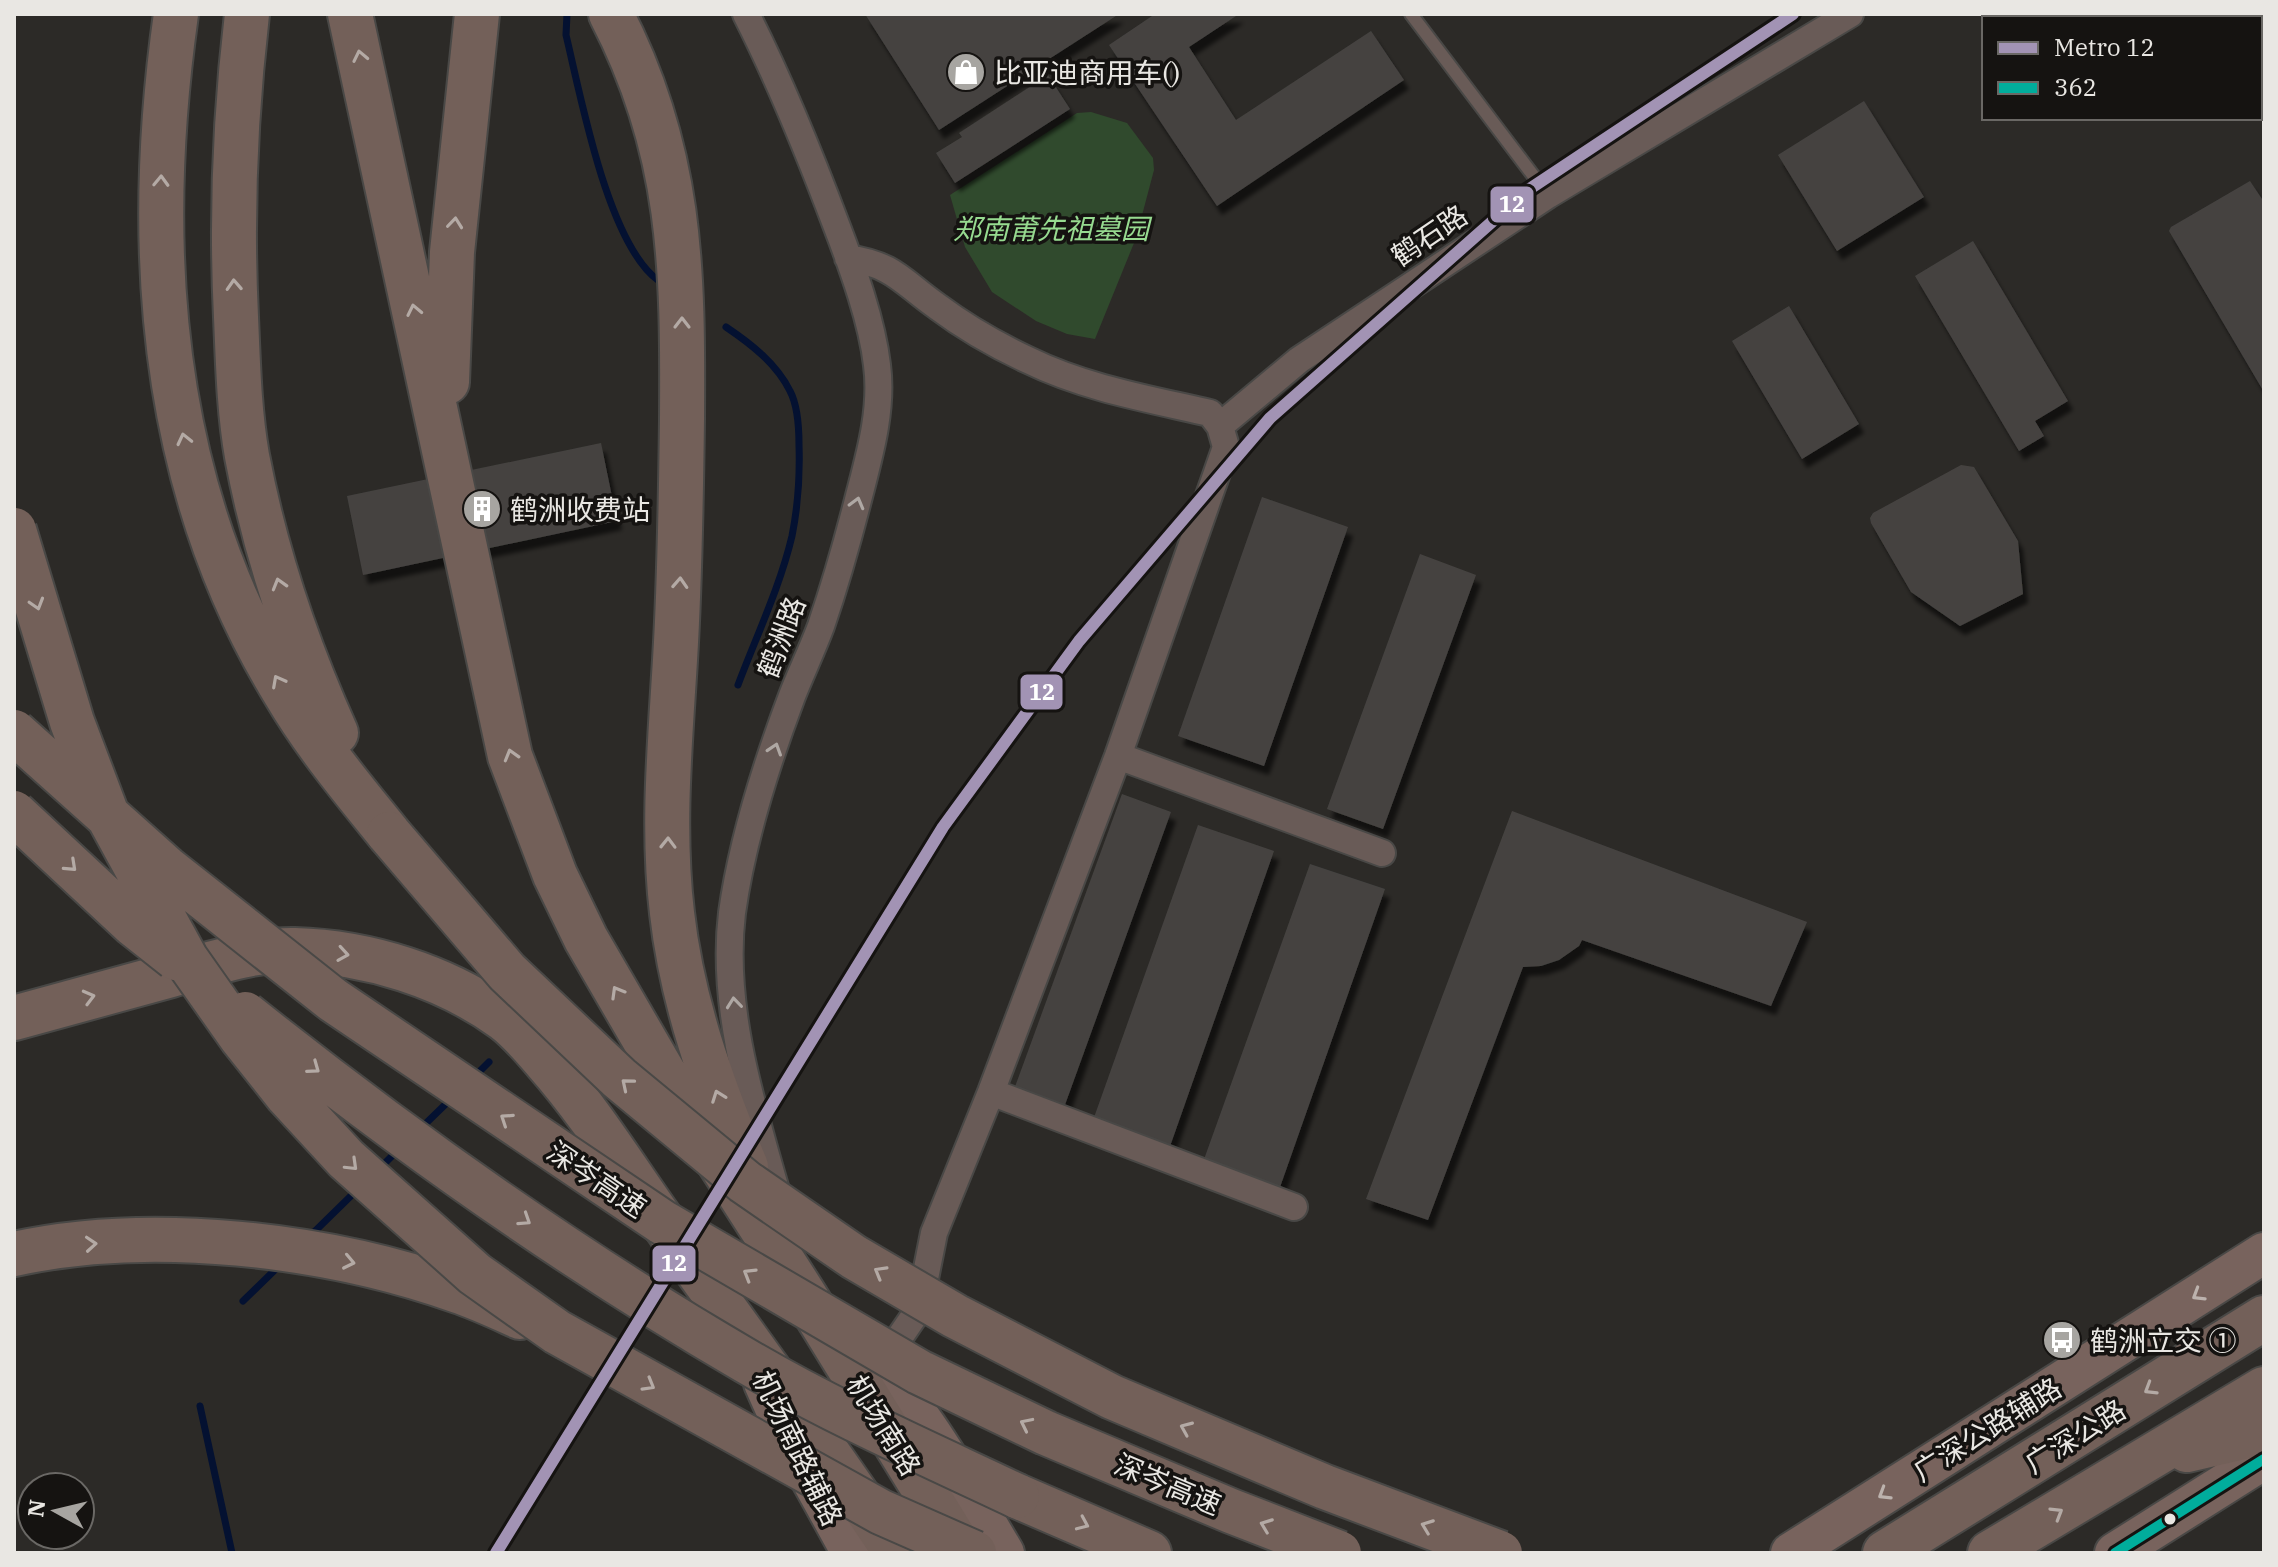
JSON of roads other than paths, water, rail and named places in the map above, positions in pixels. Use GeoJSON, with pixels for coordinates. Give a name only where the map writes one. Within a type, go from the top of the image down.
{"type":"FeatureCollection","features":[{"type":"Feature","properties":{"kind":"highway"},"geometry":{"type":"LineString","coordinates":[[176,14],[163,140],[159,224],[164,311],[174,394],[191,471],[228,577],[283,692],[325,755],[507,972],[619,1078],[745,1182],[854,1257],[955,1316],[1112,1397],[1325,1487],[1500,1553]]}},
{"type":"Feature","properties":{"kind":"highway"},"geometry":{"type":"LineString","coordinates":[[247,14],[237,98],[232,228],[238,363],[247,454],[284,600],[317,690],[344,751],[389,834]]}},
{"type":"Feature","properties":{"kind":"highway"},"geometry":{"type":"LineString","coordinates":[[350,14],[510,756],[555,875],[586,939],[680,1101],[805,1296]]}},
{"type":"Feature","properties":{"kind":"highway"},"geometry":{"type":"LineString","coordinates":[[448,469],[447,361],[452,252],[477,14]]}},
{"type":"Feature","properties":{"kind":"highway"},"geometry":{"type":"LineString","coordinates":[[611,14],[632,54],[655,115],[669,173],[683,298],[681,570],[671,733],[668,856],[680,967],[692,1018],[729,1125],[805,1296]]}},
{"type":"Feature","properties":{"kind":"highway"},"geometry":{"type":"LineString","coordinates":[[14,530],[72,722],[106,812],[186,959],[287,1095],[346,1159],[475,1274],[557,1332],[881,1512],[974,1553]]}},
{"type":"Feature","properties":{"kind":"highway","name":"深岑高速"},"geometry":{"type":"LineString","coordinates":[[14,732],[166,868],[333,1000],[662,1222],[919,1372],[1046,1433],[1339,1553]]}},
{"type":"Feature","properties":{"kind":"highway"},"geometry":{"type":"LineString","coordinates":[[14,813],[133,924],[296,1055],[484,1192],[619,1281],[747,1362],[881,1433],[1149,1553]]}},
{"type":"Feature","properties":{"kind":"highway"},"geometry":{"type":"LineString","coordinates":[[14,1018],[207,965],[291,950],[333,952],[371,959],[452,987],[507,1021],[570,1090],[896,1553]]}},
{"type":"Feature","properties":{"kind":"highway"},"geometry":{"type":"LineString","coordinates":[[14,1254],[45,1247],[127,1241],[249,1244],[399,1273],[458,1291],[557,1332]]}},
{"type":"Feature","properties":{"kind":"highway","name":"机场南路"},"geometry":{"type":"LineString","coordinates":[[805,1296],[963,1553]]}},
{"type":"Feature","properties":{"kind":"highway","name":"广深公路"},"geometry":{"type":"LineString","coordinates":[[1885,1553],[2264,1318]]}},
{"type":"Feature","properties":{"kind":"highway","name":"广深公路"},"geometry":{"type":"LineString","coordinates":[[1990,1553],[2264,1389]]}},
{"type":"Feature","properties":{"kind":"highway"},"geometry":{"type":"LineString","coordinates":[[2142,1461],[2264,1432]]}},
{"type":"Feature","properties":{"kind":"main road","name":"广深公路辅路"},"geometry":{"type":"LineString","coordinates":[[1791,1553],[2264,1253]]}},
{"type":"Feature","properties":{"kind":"main road"},"geometry":{"type":"LineString","coordinates":[[805,1296],[880,1366],[924,1422],[1004,1553]]}},
{"type":"Feature","properties":{"kind":"main road","name":"机场南路辅路"},"geometry":{"type":"LineString","coordinates":[[747,1342],[788,1437],[852,1553]]}},
{"type":"Feature","properties":{"kind":"main road"},"geometry":{"type":"LineString","coordinates":[[2115,1553],[2264,1459]]}},
{"type":"Feature","properties":{"kind":"street","name":"鹤洲路"},"geometry":{"type":"LineString","coordinates":[[746,14],[812,161],[857,283],[877,365],[877,412],[869,458],[820,630],[792,697],[756,805],[732,915],[732,977],[741,1050],[759,1129],[805,1296]]}},
{"type":"Feature","properties":{"kind":"street","name":"鹤石路"},"geometry":{"type":"LineString","coordinates":[[1220,426],[1299,360],[1548,195],[1850,14]]}},
{"type":"Feature","properties":{"kind":"street"},"geometry":{"type":"LineString","coordinates":[[848,258],[873,262],[893,271],[937,307],[983,337],[1030,362],[1091,385],[1210,413],[1220,426],[1226,447],[1118,756],[991,1092],[934,1233],[919,1309],[880,1366]]}},
{"type":"Feature","properties":{"kind":"street"},"geometry":{"type":"LineString","coordinates":[[1118,756],[1382,853]]}},
{"type":"Feature","properties":{"kind":"street"},"geometry":{"type":"LineString","coordinates":[[991,1092],[1294,1207]]}},
{"type":"Feature","properties":{"kind":"lane"},"geometry":{"type":"LineString","coordinates":[[1411,14],[1548,195]]}},
{"type":"Feature","properties":{"kind":"waterway"},"geometry":{"type":"LineString","coordinates":[[567,14],[566,35],[589,131],[611,204],[641,263],[659,281]]}},
{"type":"Feature","properties":{"kind":"waterway"},"geometry":{"type":"LineString","coordinates":[[726,327],[745,340],[778,372],[795,403],[799,432],[798,490],[792,536],[774,593],[738,685]]}},
{"type":"Feature","properties":{"kind":"waterway"},"geometry":{"type":"LineString","coordinates":[[473,1078],[489,1062]]}},
{"type":"Feature","properties":{"kind":"waterway"},"geometry":{"type":"LineString","coordinates":[[419,1130],[453,1097]]}},
{"type":"Feature","properties":{"kind":"waterway"},"geometry":{"type":"LineString","coordinates":[[379,1169],[398,1150]]}},
{"type":"Feature","properties":{"kind":"waterway"},"geometry":{"type":"LineString","coordinates":[[310,1236],[358,1189]]}},
{"type":"Feature","properties":{"kind":"waterway"},"geometry":{"type":"LineString","coordinates":[[243,1301],[281,1264]]}},
{"type":"Feature","properties":{"kind":"waterway"},"geometry":{"type":"LineString","coordinates":[[200,1406],[232,1553]]}},
{"type":"Feature","properties":{"kind":"metro line","name":"12"},"geometry":{"type":"LineString","coordinates":[[496,1553],[943,827],[1079,641],[1270,418],[1528,190],[1793,14]]}},
{"type":"Feature","properties":{"kind":"place","name":"比亚迪商用车()"},"geometry":{"type":"Point","coordinates":[966,72]}},
{"type":"Feature","properties":{"kind":"place","name":"鹤洲收费站"},"geometry":{"type":"Point","coordinates":[482,509]}},
{"type":"Feature","properties":{"kind":"place","name":"鹤洲立交 ①"},"geometry":{"type":"Point","coordinates":[2062,1340]}},
{"type":"Feature","properties":{"kind":"park label","name":"郑南莆先祖墓园"},"geometry":{"type":"Point","coordinates":[1051,228]}}]}
